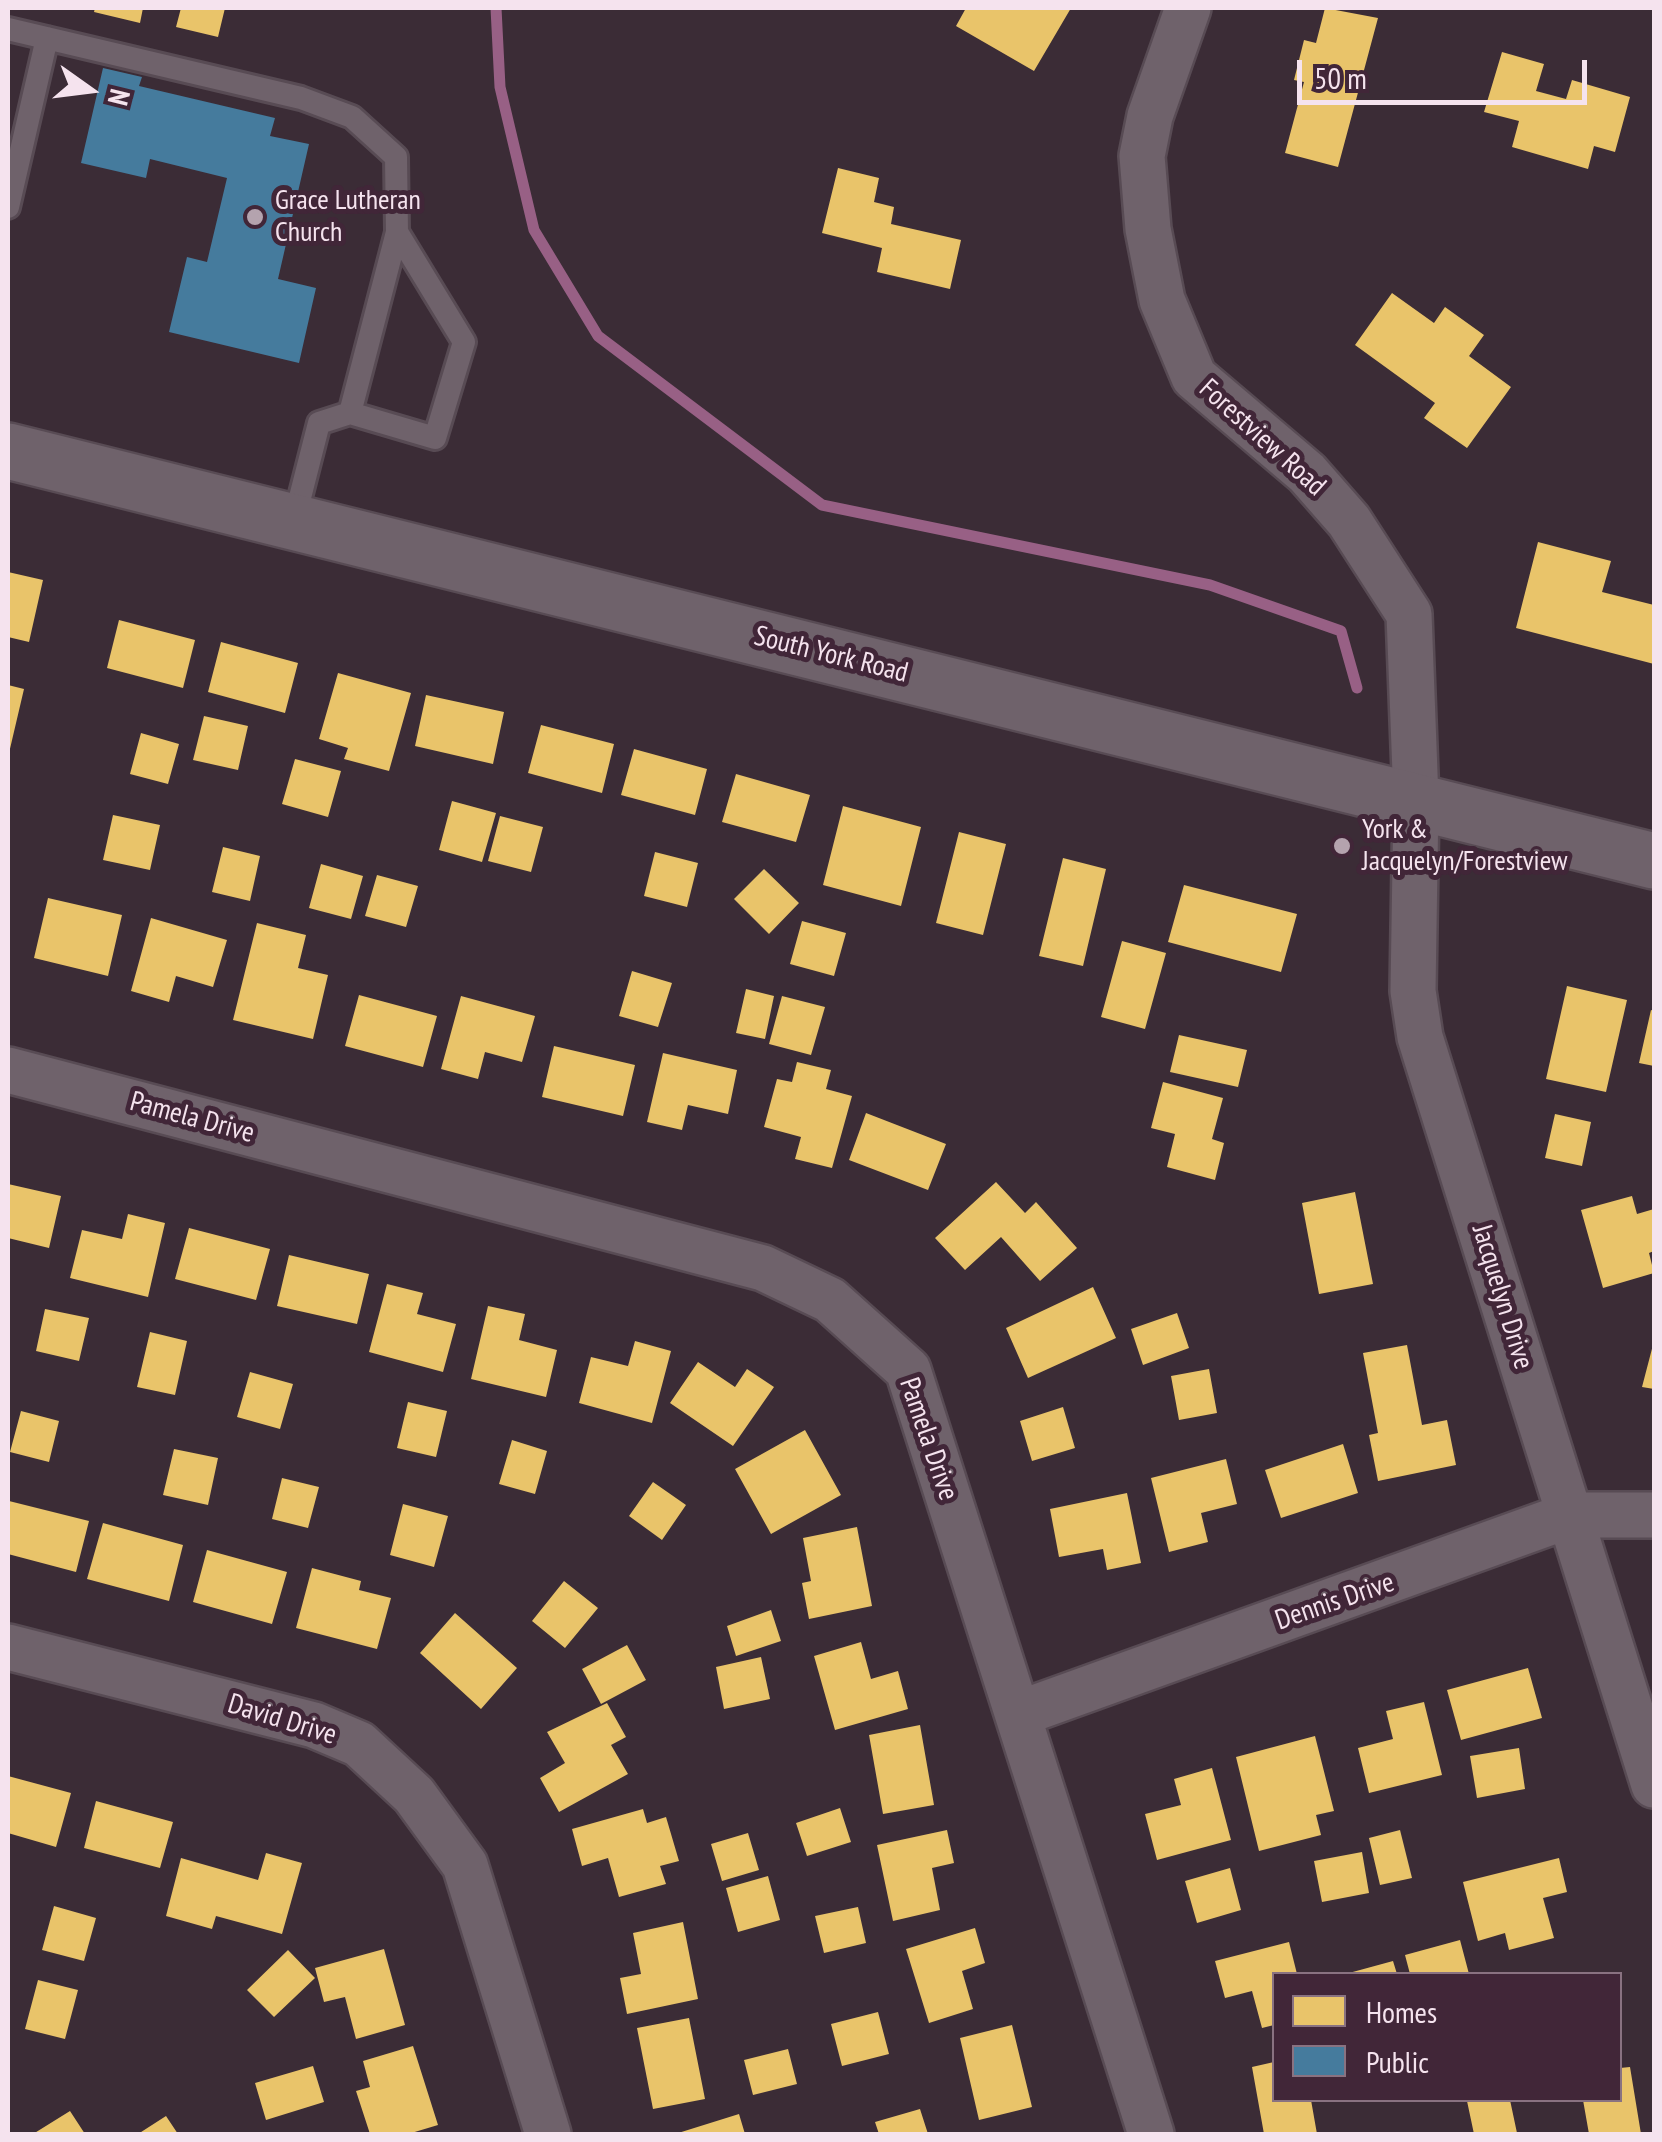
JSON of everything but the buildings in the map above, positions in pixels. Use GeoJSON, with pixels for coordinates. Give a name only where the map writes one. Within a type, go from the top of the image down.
{"type":"FeatureCollection","features":[{"type":"Feature","properties":{"kind":"main road","name":"South York Road"},"geometry":{"type":"LineString","coordinates":[[8,450],[1654,860]]}},
{"type":"Feature","properties":{"kind":"street","name":"Forestview Road"},"geometry":{"type":"LineString","coordinates":[[1188,8],[1150,116],[1142,156],[1148,230],[1162,300],[1194,377],[1307,474],[1349,521],[1409,614],[1416,800]]}},
{"type":"Feature","properties":{"kind":"street","name":"Jacquelyn Drive"},"geometry":{"type":"LineString","coordinates":[[1416,800],[1413,991],[1420,1036],[1654,1785]]}},
{"type":"Feature","properties":{"kind":"street","name":"Pamela Drive"},"geometry":{"type":"LineString","coordinates":[[8,1070],[763,1268],[830,1300],[908,1370],[1150,2134]]}},
{"type":"Feature","properties":{"kind":"street","name":"Dennis Drive"},"geometry":{"type":"LineString","coordinates":[[1018,1714],[1570,1515],[1654,1515]]}},
{"type":"Feature","properties":{"kind":"street","name":"David Drive"},"geometry":{"type":"LineString","coordinates":[[8,1647],[314,1725],[358,1744],[414,1795],[465,1865],[548,2134]]}},
{"type":"Feature","properties":{"kind":"lane"},"geometry":{"type":"LineString","coordinates":[[8,29],[302,98],[352,117],[396,157],[397,232],[350,412]]}},
{"type":"Feature","properties":{"kind":"lane"},"geometry":{"type":"LineString","coordinates":[[8,206],[47,38]]}},
{"type":"Feature","properties":{"kind":"lane"},"geometry":{"type":"LineString","coordinates":[[294,521],[319,423],[350,412],[436,438],[464,342],[397,232]]}},
{"type":"Feature","properties":{"kind":"waterway"},"geometry":{"type":"LineString","coordinates":[[496,8],[500,87],[534,230],[598,336],[822,505],[1210,585],[1341,631],[1357,688]]}},
{"type":"Feature","properties":{"kind":"place","name":"Grace Lutheran Church"},"geometry":{"type":"Point","coordinates":[255,217]}},
{"type":"Feature","properties":{"kind":"place","name":"York & Jacquelyn/Forestview"},"geometry":{"type":"Point","coordinates":[1342,846]}}]}
